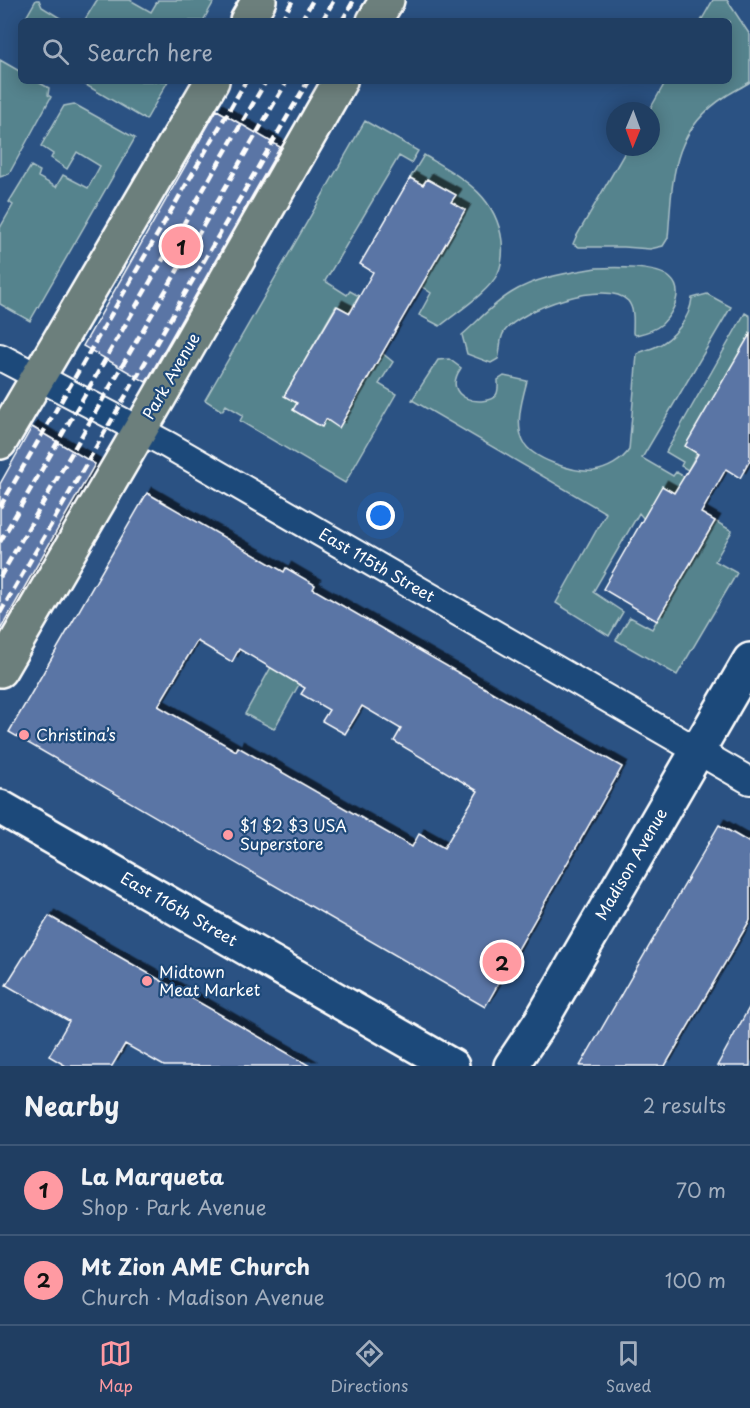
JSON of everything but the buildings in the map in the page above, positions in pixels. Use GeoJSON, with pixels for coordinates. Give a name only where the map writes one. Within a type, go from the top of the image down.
{"type":"FeatureCollection","features":[{"type":"Feature","properties":{"kind":"main road"},"geometry":{"type":"LineString","coordinates":[[249,18],[259,0]]}},
{"type":"Feature","properties":{"kind":"main road"},"geometry":{"type":"LineString","coordinates":[[376,18],[387,0]]}},
{"type":"Feature","properties":{"kind":"main road"},"geometry":{"type":"LineString","coordinates":[[0,442],[210,84]]}},
{"type":"Feature","properties":{"kind":"main road","name":"Park Avenue"},"geometry":{"type":"LineString","coordinates":[[0,670],[338,84]]}},
{"type":"Feature","properties":{"kind":"street","name":"East 115th Street"},"geometry":{"type":"LineString","coordinates":[[0,357],[140,430],[750,781]]}},
{"type":"Feature","properties":{"kind":"street","name":"Madison Avenue"},"geometry":{"type":"LineString","coordinates":[[511,1066],[541,1021],[750,660]]}},
{"type":"Feature","properties":{"kind":"street","name":"East 116th Street"},"geometry":{"type":"LineString","coordinates":[[0,807],[452,1066]]}},
{"type":"Feature","properties":{"kind":"green space"},"geometry":{"type":"Polygon","coordinates":[[[36,0],[39,0],[42,7],[60,18],[26,18],[36,0]]]}},
{"type":"Feature","properties":{"kind":"green space"},"geometry":{"type":"Polygon","coordinates":[[[97,0],[130,0],[151,12],[158,0],[208,0],[213,3],[205,18],[86,18],[97,0]]]}},
{"type":"Feature","properties":{"kind":"green space"},"geometry":{"type":"Polygon","coordinates":[[[713,0],[727,0],[750,35],[750,82],[708,110],[694,125],[684,141],[674,177],[668,238],[663,246],[650,249],[579,247],[573,244],[623,156],[660,156],[660,102],[654,102],[664,84],[732,84],[732,18],[703,18],[713,0]]]}},
{"type":"Feature","properties":{"kind":"green space"},"geometry":{"type":"Polygon","coordinates":[[[0,60],[18,70],[18,84],[42,84],[49,88],[48,95],[51,97],[9,174],[0,177],[0,60]]]}},
{"type":"Feature","properties":{"kind":"green space"},"geometry":{"type":"Polygon","coordinates":[[[84,84],[166,84],[146,120],[84,84]]]}},
{"type":"Feature","properties":{"kind":"green space"},"geometry":{"type":"Polygon","coordinates":[[[74,104],[135,138],[30,321],[0,304],[0,228],[13,205],[9,202],[31,166],[40,171],[38,177],[56,187],[63,175],[88,188],[100,166],[77,152],[67,169],[51,158],[53,154],[41,146],[64,106],[74,104]]]}},
{"type":"Feature","properties":{"kind":"green space"},"geometry":{"type":"Polygon","coordinates":[[[365,121],[418,151],[411,163],[399,156],[325,281],[347,295],[350,291],[359,296],[349,313],[336,306],[285,395],[297,403],[293,410],[321,427],[325,419],[339,427],[382,353],[393,362],[379,384],[396,394],[345,483],[240,421],[243,415],[226,405],[222,411],[205,400],[365,121]]]}},
{"type":"Feature","properties":{"kind":"green space"},"geometry":{"type":"Polygon","coordinates":[[[424,155],[463,179],[484,199],[498,225],[502,241],[502,261],[494,280],[440,326],[419,315],[431,293],[421,286],[465,210],[451,202],[455,195],[427,179],[423,185],[410,178],[424,155]]]}},
{"type":"Feature","properties":{"kind":"green space"},"geometry":{"type":"Polygon","coordinates":[[[596,268],[635,268],[664,274],[670,278],[677,289],[676,302],[670,314],[656,328],[636,335],[633,333],[633,312],[628,301],[617,295],[602,293],[584,295],[545,306],[513,323],[502,335],[498,359],[491,363],[467,354],[462,335],[504,297],[542,279],[596,268]]]}},
{"type":"Feature","properties":{"kind":"green space"},"geometry":{"type":"Polygon","coordinates":[[[707,294],[731,307],[642,458],[673,476],[676,472],[685,477],[675,494],[644,519],[639,513],[593,592],[623,612],[609,636],[556,603],[606,513],[412,400],[438,360],[449,359],[461,368],[456,379],[456,388],[460,394],[475,401],[491,399],[496,395],[498,380],[504,376],[527,381],[519,419],[523,441],[528,448],[554,464],[576,470],[594,471],[604,468],[614,464],[629,450],[637,354],[669,339],[680,327],[688,313],[692,298],[707,294]]]}},
{"type":"Feature","properties":{"kind":"green space"},"geometry":{"type":"Polygon","coordinates":[[[745,313],[750,316],[750,352],[688,470],[681,466],[683,462],[666,452],[745,313]]]}},
{"type":"Feature","properties":{"kind":"green space"},"geometry":{"type":"Polygon","coordinates":[[[715,521],[732,531],[715,561],[737,573],[677,675],[616,640],[630,617],[652,629],[715,521]]]}},
{"type":"Feature","properties":{"kind":"green space"},"geometry":{"type":"Polygon","coordinates":[[[314,590],[343,606],[274,729],[245,714],[314,590]]]}},
{"type":"Feature","properties":{"kind":"railway"},"geometry":{"type":"LineString","coordinates":[[283,18],[293,0]]}},
{"type":"Feature","properties":{"kind":"railway"},"geometry":{"type":"LineString","coordinates":[[303,18],[313,0]]}},
{"type":"Feature","properties":{"kind":"railway"},"geometry":{"type":"LineString","coordinates":[[324,18],[334,0]]}},
{"type":"Feature","properties":{"kind":"railway"},"geometry":{"type":"LineString","coordinates":[[344,18],[354,0]]}},
{"type":"Feature","properties":{"kind":"railway"},"geometry":{"type":"LineString","coordinates":[[0,507],[244,84]]}},
{"type":"Feature","properties":{"kind":"railway"},"geometry":{"type":"LineString","coordinates":[[0,542],[264,84]]}},
{"type":"Feature","properties":{"kind":"railway"},"geometry":{"type":"LineString","coordinates":[[0,577],[285,84]]}},
{"type":"Feature","properties":{"kind":"railway"},"geometry":{"type":"LineString","coordinates":[[0,613],[306,84]]}},
{"type":"Feature","properties":{"kind":"place","name":"La Marqueta"},"geometry":{"type":"Point","coordinates":[181,246]}},
{"type":"Feature","properties":{"kind":"place","name":"Christina’s"},"geometry":{"type":"Point","coordinates":[24,735]}},
{"type":"Feature","properties":{"kind":"place","name":"$1 $2 $3 USA Superstore"},"geometry":{"type":"Point","coordinates":[228,835]}},
{"type":"Feature","properties":{"kind":"place","name":"Mt Zion AME Church"},"geometry":{"type":"Point","coordinates":[502,962]}},
{"type":"Feature","properties":{"kind":"place","name":"Midtown Meat Market"},"geometry":{"type":"Point","coordinates":[147,981]}}]}
